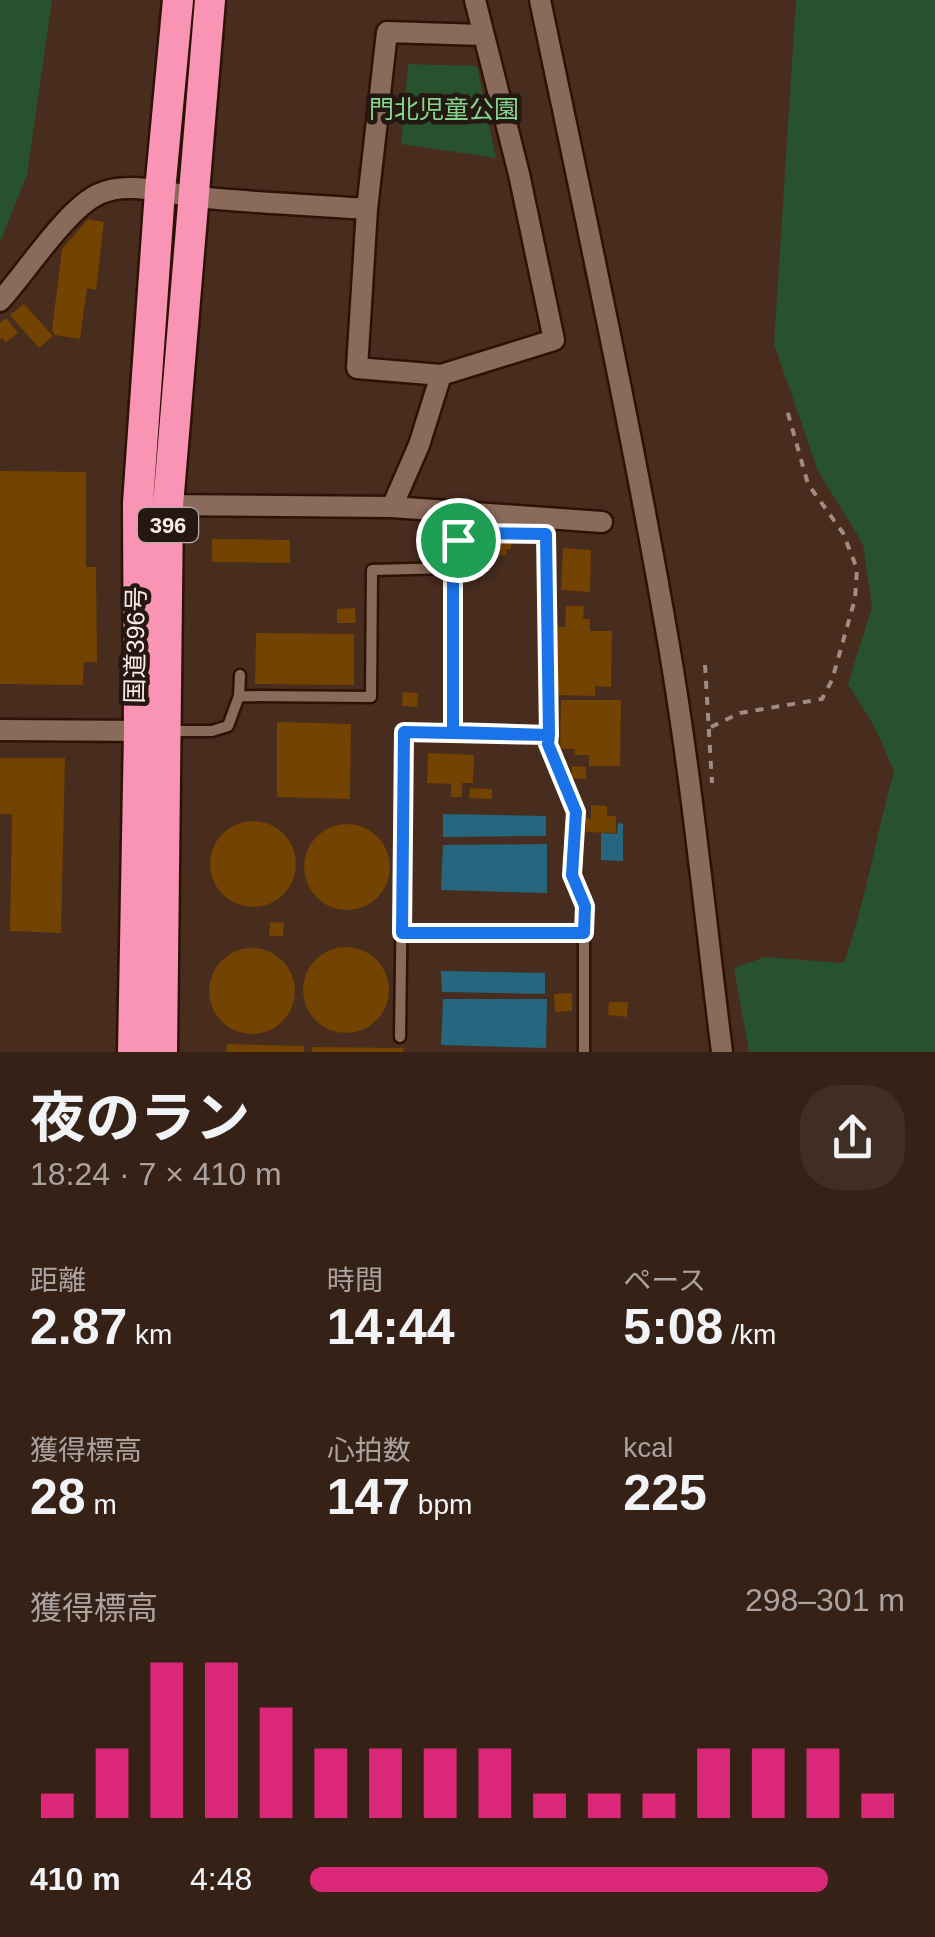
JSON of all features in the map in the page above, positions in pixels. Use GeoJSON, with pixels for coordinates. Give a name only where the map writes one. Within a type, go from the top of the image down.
{"type":"FeatureCollection","features":[{"type":"Feature","properties":{"kind":"highway","name":"国道396号"},"geometry":{"type":"LineString","coordinates":[[162,1052],[152,731],[153,504],[160,191],[178,0]]}},
{"type":"Feature","properties":{"kind":"highway","name":"国道396号"},"geometry":{"type":"LineString","coordinates":[[153,504],[194,197],[210,0]]}},
{"type":"Feature","properties":{"kind":"highway","name":"国道396号"},"geometry":{"type":"LineString","coordinates":[[133,1052],[152,731]]}},
{"type":"Feature","properties":{"kind":"street"},"geometry":{"type":"LineString","coordinates":[[474,0],[483,34],[519,174],[554,340],[442,374],[357,368],[367,209],[387,32],[483,34]]}},
{"type":"Feature","properties":{"kind":"street"},"geometry":{"type":"LineString","coordinates":[[540,0],[625,405],[670,649],[700,850],[722,1052]]}},
{"type":"Feature","properties":{"kind":"street"},"geometry":{"type":"LineString","coordinates":[[0,301],[75,212],[98,194],[122,189],[160,191],[194,197],[367,209]]}},
{"type":"Feature","properties":{"kind":"street"},"geometry":{"type":"LineString","coordinates":[[392,508],[419,445],[442,374]]}},
{"type":"Feature","properties":{"kind":"street"},"geometry":{"type":"LineString","coordinates":[[153,504],[392,508],[602,522]]}},
{"type":"Feature","properties":{"kind":"street"},"geometry":{"type":"LineString","coordinates":[[0,730],[152,731]]}},
{"type":"Feature","properties":{"kind":"lane"},"geometry":{"type":"LineString","coordinates":[[453,732],[453,550],[466,533],[546,534],[548,744],[576,812],[572,875],[585,906],[584,1052]]}},
{"type":"Feature","properties":{"kind":"lane"},"geometry":{"type":"LineString","coordinates":[[239,696],[371,698],[372,570],[453,568]]}},
{"type":"Feature","properties":{"kind":"lane"},"geometry":{"type":"LineString","coordinates":[[152,731],[212,731],[228,726],[239,696],[240,675]]}},
{"type":"Feature","properties":{"kind":"lane"},"geometry":{"type":"LineString","coordinates":[[400,1037],[404,732],[549,735]]}},
{"type":"Feature","properties":{"kind":"lane"},"geometry":{"type":"LineString","coordinates":[[402,933],[584,933]]}},
{"type":"Feature","properties":{"kind":"path"},"geometry":{"type":"LineString","coordinates":[[711,727],[740,713],[822,699],[832,680],[855,599],[857,569],[844,533],[808,484],[786,410]]}},
{"type":"Feature","properties":{"kind":"path"},"geometry":{"type":"LineString","coordinates":[[705,665],[712,785]]}},
{"type":"Feature","properties":{"kind":"green space"},"geometry":{"type":"Polygon","coordinates":[[[0,0],[52,0],[27,175],[0,242],[0,0]]]}},
{"type":"Feature","properties":{"kind":"green space"},"geometry":{"type":"Polygon","coordinates":[[[796,0],[935,0],[935,1052],[749,1052],[734,968],[765,957],[844,963],[894,771],[874,726],[848,684],[872,607],[863,544],[818,471],[774,344],[796,0]]]}},
{"type":"Feature","properties":{"kind":"green space","name":"門北児童公園"},"geometry":{"type":"Polygon","coordinates":[[[408,64],[477,66],[496,158],[401,144],[408,64]]]}},
{"type":"Feature","properties":{"kind":"water"},"geometry":{"type":"Polygon","coordinates":[[[443,814],[546,816],[546,836],[443,837],[443,814]]]}},
{"type":"Feature","properties":{"kind":"water"},"geometry":{"type":"Polygon","coordinates":[[[618,823],[623,824],[623,861],[601,860],[601,833],[617,834],[618,823]]]}},
{"type":"Feature","properties":{"kind":"water"},"geometry":{"type":"Polygon","coordinates":[[[547,844],[547,893],[441,890],[443,845],[547,844]]]}},
{"type":"Feature","properties":{"kind":"water"},"geometry":{"type":"Polygon","coordinates":[[[441,971],[545,973],[545,994],[442,992],[441,971]]]}},
{"type":"Feature","properties":{"kind":"water"},"geometry":{"type":"Polygon","coordinates":[[[443,999],[547,999],[546,1048],[441,1045],[443,999]]]}},
{"type":"Feature","properties":{"kind":"building"},"geometry":{"type":"Polygon","coordinates":[[[88,219],[104,222],[96,290],[87,288],[80,339],[55,335],[52,330],[62,249],[88,219]]]}},
{"type":"Feature","properties":{"kind":"building"},"geometry":{"type":"Polygon","coordinates":[[[24,304],[53,336],[39,348],[10,315],[24,304]]]}},
{"type":"Feature","properties":{"kind":"building"},"geometry":{"type":"Polygon","coordinates":[[[6,318],[18,333],[6,342],[0,340],[0,323],[6,318]]]}},
{"type":"Feature","properties":{"kind":"building"},"geometry":{"type":"Polygon","coordinates":[[[0,471],[86,472],[86,567],[96,567],[97,662],[84,662],[83,685],[0,684],[0,471]]]}},
{"type":"Feature","properties":{"kind":"building"},"geometry":{"type":"Polygon","coordinates":[[[212,539],[290,540],[290,563],[212,562],[212,539]]]}},
{"type":"Feature","properties":{"kind":"building"},"geometry":{"type":"Polygon","coordinates":[[[493,543],[511,543],[511,549],[507,549],[506,555],[497,556],[493,543]]]}},
{"type":"Feature","properties":{"kind":"building"},"geometry":{"type":"Polygon","coordinates":[[[563,548],[591,550],[590,592],[561,590],[563,548]]]}},
{"type":"Feature","properties":{"kind":"building"},"geometry":{"type":"Polygon","coordinates":[[[566,606],[584,606],[583,619],[590,619],[590,631],[612,631],[611,687],[595,686],[595,696],[557,695],[558,627],[565,627],[566,606]]]}},
{"type":"Feature","properties":{"kind":"building"},"geometry":{"type":"Polygon","coordinates":[[[355,608],[356,623],[337,623],[337,609],[355,608]]]}},
{"type":"Feature","properties":{"kind":"building"},"geometry":{"type":"Polygon","coordinates":[[[256,633],[354,634],[354,685],[255,684],[256,633]]]}},
{"type":"Feature","properties":{"kind":"building"},"geometry":{"type":"Polygon","coordinates":[[[403,692],[418,693],[417,707],[402,706],[403,692]]]}},
{"type":"Feature","properties":{"kind":"building"},"geometry":{"type":"Polygon","coordinates":[[[561,700],[621,700],[620,766],[589,766],[589,755],[574,755],[575,749],[560,749],[561,700]]]}},
{"type":"Feature","properties":{"kind":"building"},"geometry":{"type":"Polygon","coordinates":[[[277,722],[351,724],[350,799],[277,797],[277,722]]]}},
{"type":"Feature","properties":{"kind":"building"},"geometry":{"type":"Polygon","coordinates":[[[428,753],[474,755],[473,783],[462,783],[462,797],[451,797],[451,784],[427,783],[428,753]]]}},
{"type":"Feature","properties":{"kind":"building"},"geometry":{"type":"Polygon","coordinates":[[[0,758],[65,758],[61,933],[10,931],[12,814],[0,814],[0,758]]]}},
{"type":"Feature","properties":{"kind":"building"},"geometry":{"type":"Polygon","coordinates":[[[572,766],[586,767],[586,779],[572,778],[572,766]]]}},
{"type":"Feature","properties":{"kind":"building"},"geometry":{"type":"Polygon","coordinates":[[[470,788],[492,789],[492,799],[469,798],[470,788]]]}},
{"type":"Feature","properties":{"kind":"building"},"geometry":{"type":"Polygon","coordinates":[[[591,805],[607,806],[607,816],[616,816],[616,833],[586,832],[591,805]]]}},
{"type":"Feature","properties":{"kind":"building"},"geometry":{"type":"Polygon","coordinates":[[[253,821],[277,828],[289,840],[296,864],[289,888],[277,900],[253,907],[229,900],[217,888],[210,864],[217,840],[229,828],[253,821]]]}},
{"type":"Feature","properties":{"kind":"building"},"geometry":{"type":"Polygon","coordinates":[[[347,824],[371,831],[383,843],[390,867],[383,891],[371,903],[347,910],[323,903],[311,891],[304,867],[311,843],[323,831],[347,824]]]}},
{"type":"Feature","properties":{"kind":"building"},"geometry":{"type":"Polygon","coordinates":[[[270,922],[284,923],[283,936],[269,936],[270,922]]]}},
{"type":"Feature","properties":{"kind":"building"},"geometry":{"type":"Polygon","coordinates":[[[346,947],[376,960],[389,990],[376,1020],[346,1033],[316,1020],[303,990],[316,960],[346,947]]]}},
{"type":"Feature","properties":{"kind":"building"},"geometry":{"type":"Polygon","coordinates":[[[252,948],[276,955],[288,967],[295,991],[288,1015],[276,1027],[252,1034],[228,1027],[216,1015],[209,991],[216,967],[228,955],[252,948]]]}},
{"type":"Feature","properties":{"kind":"building"},"geometry":{"type":"Polygon","coordinates":[[[572,993],[572,1011],[555,1012],[554,994],[572,993]]]}},
{"type":"Feature","properties":{"kind":"building"},"geometry":{"type":"Polygon","coordinates":[[[609,1002],[628,1002],[627,1017],[608,1015],[609,1002]]]}},
{"type":"Feature","properties":{"kind":"building"},"geometry":{"type":"Polygon","coordinates":[[[227,1044],[304,1046],[304,1052],[226,1052],[227,1044]]]}},
{"type":"Feature","properties":{"kind":"building"},"geometry":{"type":"Polygon","coordinates":[[[312,1047],[404,1048],[403,1052],[312,1052],[312,1047]]]}},
{"type":"Feature","properties":{"kind":"route"},"geometry":{"type":"LineString","coordinates":[[458,540],[453,550],[453,732],[549,735],[548,744],[576,812],[572,875],[585,906],[584,933],[402,933],[404,732],[549,735],[546,534],[466,533],[458,540]]}}]}
